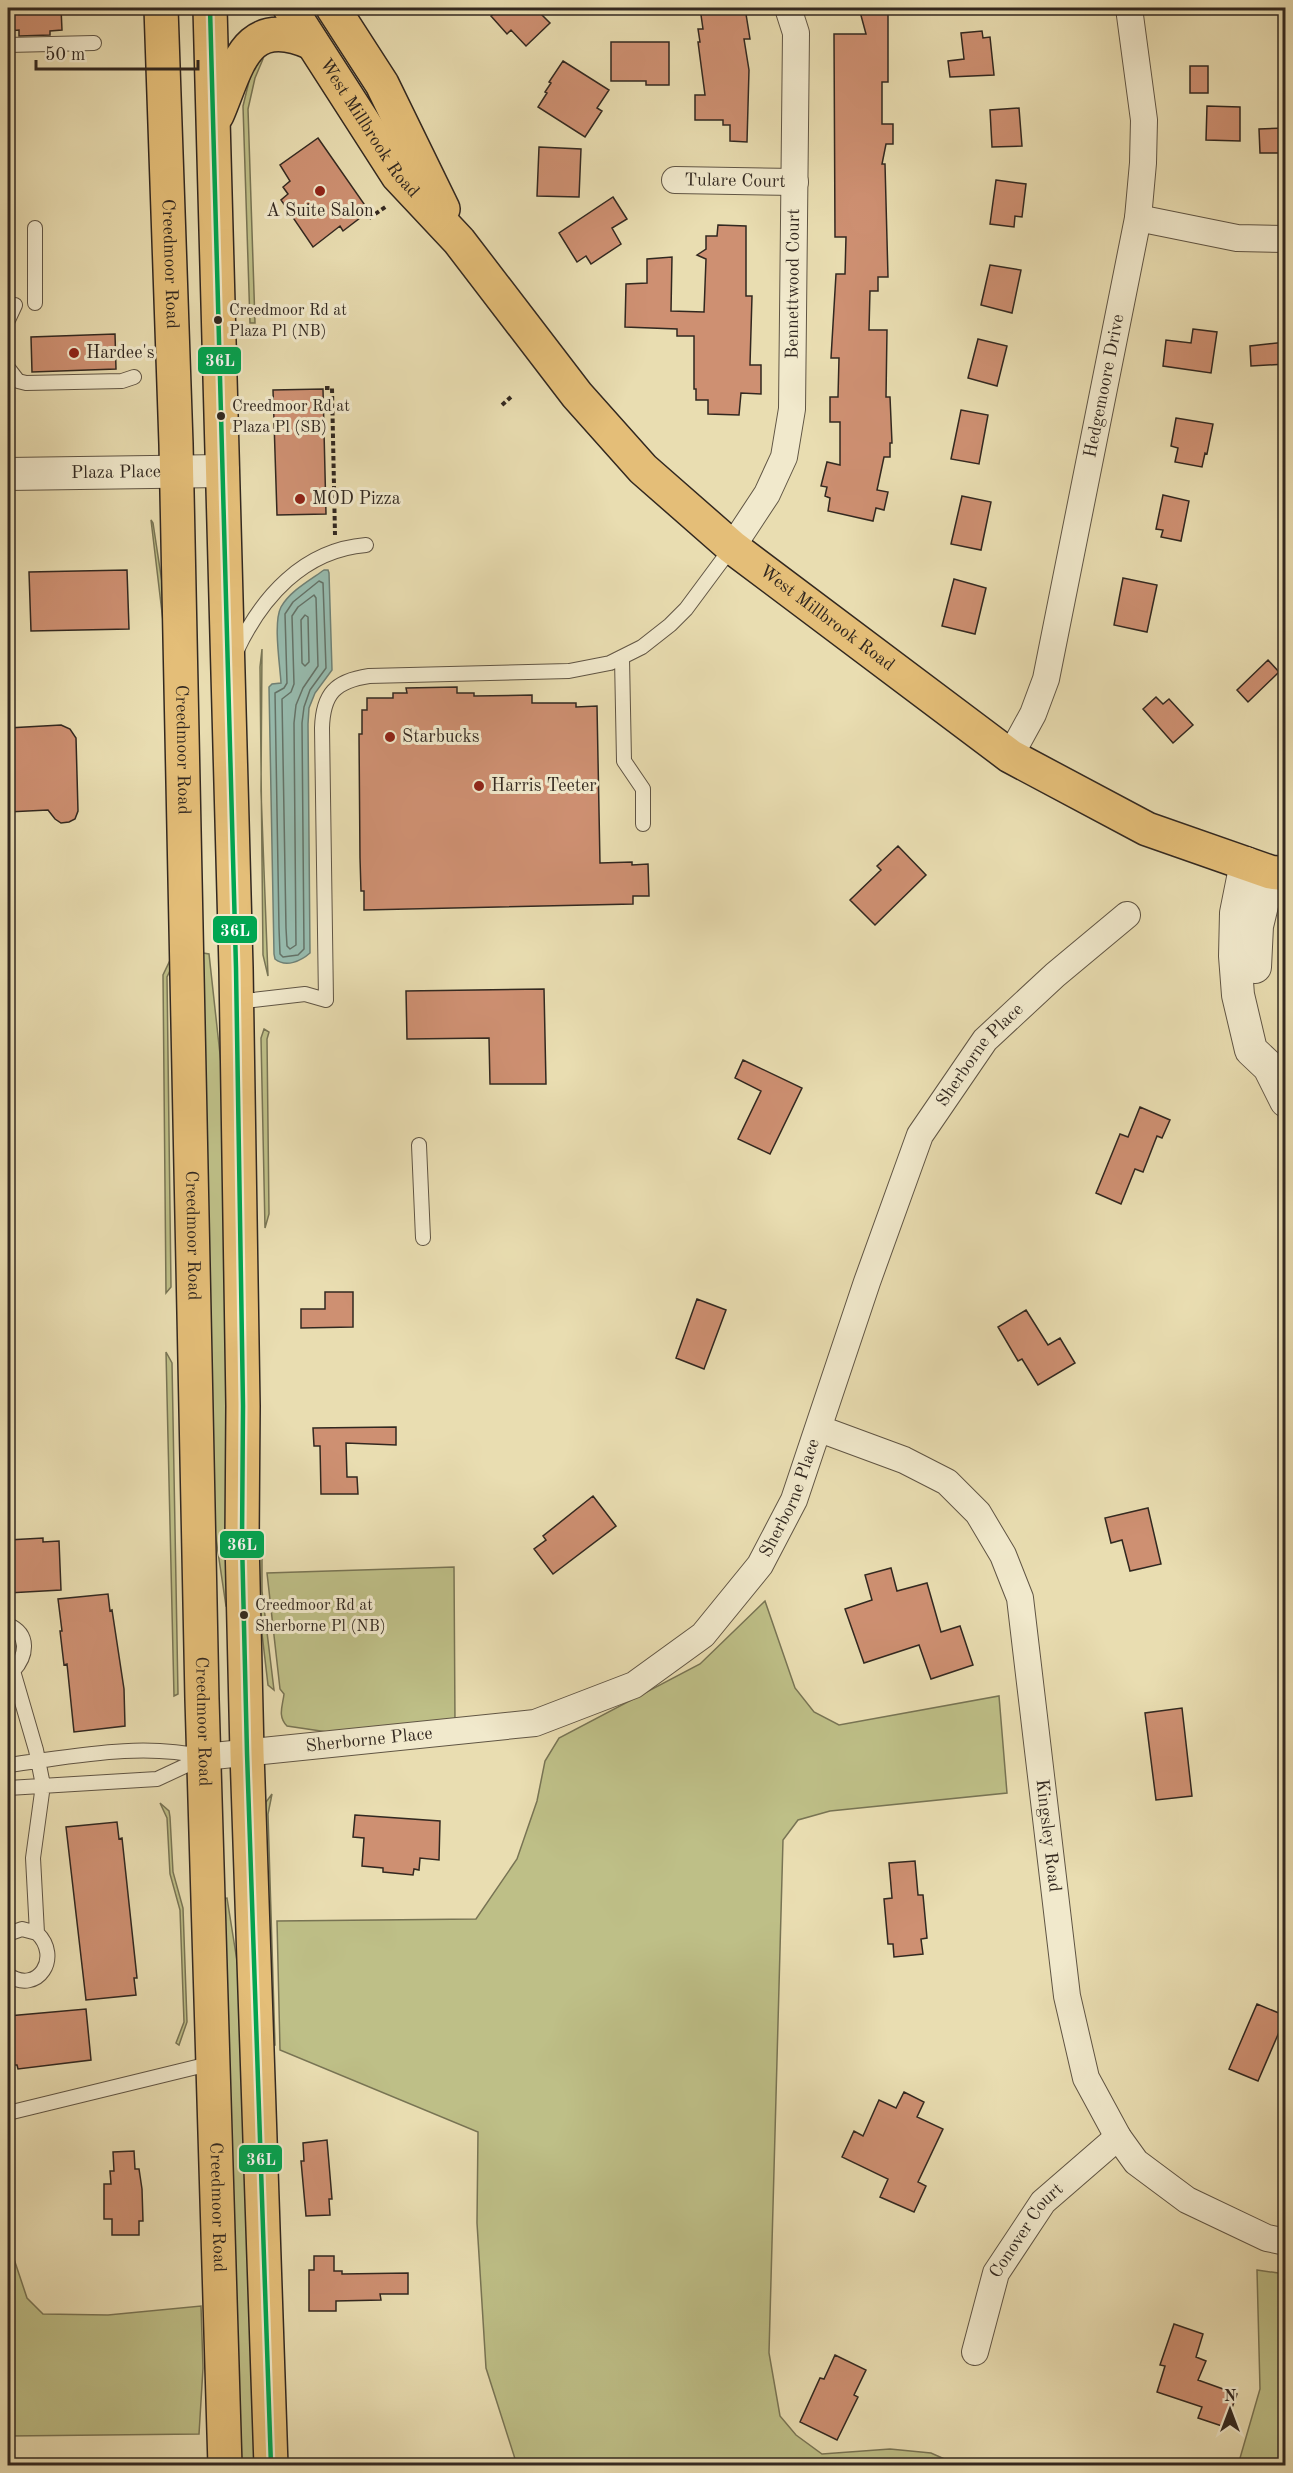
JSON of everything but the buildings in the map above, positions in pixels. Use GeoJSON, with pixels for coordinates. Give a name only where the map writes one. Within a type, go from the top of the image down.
{"type":"FeatureCollection","features":[{"type":"Feature","properties":{"kind":"main road","name":"Creedmoor Road"},"geometry":{"type":"LineString","coordinates":[[161,8],[176,471],[204,1757],[225,2466]]}},
{"type":"Feature","properties":{"kind":"main road"},"geometry":{"type":"LineString","coordinates":[[210,8],[236,1002],[243,1407],[242,1541],[247,1753],[272,2466]]}},
{"type":"Feature","properties":{"kind":"main road","name":"West Millbrook Road"},"geometry":{"type":"LineString","coordinates":[[290,8],[398,176],[459,241],[585,403],[643,469],[732,547],[1010,756],[1147,829],[1267,870]]}},
{"type":"Feature","properties":{"kind":"main road","name":"West Millbrook Road"},"geometry":{"type":"LineString","coordinates":[[333,8],[382,84],[459,241]]}},
{"type":"Feature","properties":{"kind":"main road"},"geometry":{"type":"LineString","coordinates":[[213,125],[239,62],[256,40],[267,34],[282,33],[298,36],[312,43]]}},
{"type":"Feature","properties":{"kind":"street","name":"Bennettwood Court"},"geometry":{"type":"LineString","coordinates":[[732,547],[767,494],[784,457],[792,409],[796,33],[788,8]]}},
{"type":"Feature","properties":{"kind":"street","name":"Hedgemoore Drive"},"geometry":{"type":"LineString","coordinates":[[1010,756],[1033,714],[1046,679],[1138,218],[1144,120],[1129,8]]}},
{"type":"Feature","properties":{"kind":"street","name":"Tulare Court"},"geometry":{"type":"LineString","coordinates":[[675,180],[795,182]]}},
{"type":"Feature","properties":{"kind":"street"},"geometry":{"type":"LineString","coordinates":[[1138,218],[1237,238],[1286,239]]}},
{"type":"Feature","properties":{"kind":"street","name":"Plaza Place"},"geometry":{"type":"LineString","coordinates":[[8,474],[223,471]]}},
{"type":"Feature","properties":{"kind":"street"},"geometry":{"type":"LineString","coordinates":[[1267,870],[1257,926],[1254,983],[1271,1043],[1269,1067],[1286,1101]]}},
{"type":"Feature","properties":{"kind":"street","name":"Sherborne Place"},"geometry":{"type":"LineString","coordinates":[[204,1757],[535,1723],[634,1685],[703,1635],[759,1565],[794,1500],[820,1429],[867,1282],[920,1135],[985,1040],[1055,975],[1127,915]]}},
{"type":"Feature","properties":{"kind":"street","name":"Kingsley Road"},"geometry":{"type":"LineString","coordinates":[[820,1429],[904,1461],[947,1482],[978,1513],[1003,1555],[1020,1598],[1067,1996],[1086,2078],[1118,2137],[1136,2162],[1187,2200],[1267,2238],[1286,2241]]}},
{"type":"Feature","properties":{"kind":"street","name":"Conover Court"},"geometry":{"type":"LineString","coordinates":[[975,2352],[996,2273],[1037,2211],[1043,2202],[1118,2137]]}},
{"type":"Feature","properties":{"kind":"lane"},"geometry":{"type":"LineString","coordinates":[[8,45],[94,43]]}},
{"type":"Feature","properties":{"kind":"lane"},"geometry":{"type":"LineString","coordinates":[[35,228],[35,303]]}},
{"type":"Feature","properties":{"kind":"lane"},"geometry":{"type":"LineString","coordinates":[[8,320],[15,305]]}},
{"type":"Feature","properties":{"kind":"lane"},"geometry":{"type":"LineString","coordinates":[[8,368],[18,381],[26,383],[122,381],[134,377]]}},
{"type":"Feature","properties":{"kind":"lane"},"geometry":{"type":"LineString","coordinates":[[229,680],[243,636],[272,594],[287,579],[301,567],[336,550],[348,546],[366,545]]}},
{"type":"Feature","properties":{"kind":"lane"},"geometry":{"type":"LineString","coordinates":[[236,1002],[305,994],[326,1000],[322,728],[327,697],[336,687],[348,680],[365,677],[590,669],[622,658],[642,647],[686,609],[732,547]]}},
{"type":"Feature","properties":{"kind":"lane"},"geometry":{"type":"LineString","coordinates":[[622,658],[624,761],[643,789],[643,824]]}},
{"type":"Feature","properties":{"kind":"lane"},"geometry":{"type":"LineString","coordinates":[[419,1145],[423,1238]]}},
{"type":"Feature","properties":{"kind":"lane"},"geometry":{"type":"LineString","coordinates":[[8,1625],[20,1634],[24,1643],[21,1662],[10,1672],[38,1761],[43,1785],[33,1857],[37,1933]]}},
{"type":"Feature","properties":{"kind":"lane"},"geometry":{"type":"LineString","coordinates":[[8,1765],[160,1749],[204,1757]]}},
{"type":"Feature","properties":{"kind":"lane"},"geometry":{"type":"LineString","coordinates":[[8,1788],[157,1779],[204,1757]]}},
{"type":"Feature","properties":{"kind":"lane"},"geometry":{"type":"LineString","coordinates":[[8,1934],[22,1929],[37,1933],[43,1939],[48,1956],[46,1966],[33,1979],[15,1980],[8,1975]]}},
{"type":"Feature","properties":{"kind":"lane"},"geometry":{"type":"LineString","coordinates":[[8,2113],[213,2063]]}},
{"type":"Feature","properties":{"kind":"path"},"geometry":{"type":"LineString","coordinates":[[369,218],[387,206]]}},
{"type":"Feature","properties":{"kind":"path"},"geometry":{"type":"LineString","coordinates":[[325,388],[332,388],[336,539]]}},
{"type":"Feature","properties":{"kind":"path"},"geometry":{"type":"LineString","coordinates":[[502,405],[513,396]]}},
{"type":"Feature","properties":{"kind":"green space"},"geometry":{"type":"Polygon","coordinates":[[[261,57],[263,59],[255,78],[248,109],[255,323],[250,323],[243,106],[251,73],[261,57]]]}},
{"type":"Feature","properties":{"kind":"green space"},"geometry":{"type":"Polygon","coordinates":[[[151,520],[168,622],[178,954],[167,977],[171,1287],[166,1293],[163,975],[173,954],[163,621],[151,520]]]}},
{"type":"Feature","properties":{"kind":"green space"},"geometry":{"type":"Polygon","coordinates":[[[262,649],[261,774],[260,667],[262,649]]]}},
{"type":"Feature","properties":{"kind":"green space"},"geometry":{"type":"Polygon","coordinates":[[[261,802],[268,976],[263,955],[261,802]]]}},
{"type":"Feature","properties":{"kind":"green space"},"geometry":{"type":"Polygon","coordinates":[[[203,953],[209,954],[226,1109],[233,1606],[226,1606],[212,1512],[203,953]]]}},
{"type":"Feature","properties":{"kind":"green space"},"geometry":{"type":"Polygon","coordinates":[[[264,1029],[269,1032],[267,1039],[269,1214],[265,1228],[261,1038],[264,1029]]]}},
{"type":"Feature","properties":{"kind":"green space"},"geometry":{"type":"Polygon","coordinates":[[[166,1352],[172,1363],[178,1694],[174,1696],[166,1352]]]}},
{"type":"Feature","properties":{"kind":"green space"},"geometry":{"type":"Polygon","coordinates":[[[257,1549],[262,1549],[262,1591],[274,1690],[268,1685],[258,1599],[257,1549]]]}},
{"type":"Feature","properties":{"kind":"green space"},"geometry":{"type":"Polygon","coordinates":[[[454,1567],[455,1723],[341,1734],[287,1726],[281,1714],[284,1694],[280,1689],[267,1573],[454,1567]]]}},
{"type":"Feature","properties":{"kind":"green space"},"geometry":{"type":"Polygon","coordinates":[[[765,1601],[795,1688],[814,1712],[839,1725],[999,1696],[1007,1793],[830,1811],[798,1820],[783,1840],[769,2353],[780,2416],[796,2435],[822,2454],[890,2449],[931,2453],[958,2465],[517,2465],[486,2368],[477,2223],[478,2132],[280,2050],[277,1921],[476,1919],[517,1859],[537,1801],[545,1761],[559,1738],[700,1664],[765,1601]]]}},
{"type":"Feature","properties":{"kind":"green space"},"geometry":{"type":"Polygon","coordinates":[[[272,1794],[268,1814],[275,2045],[271,2045],[264,1821],[266,1802],[272,1794]]]}},
{"type":"Feature","properties":{"kind":"green space"},"geometry":{"type":"Polygon","coordinates":[[[160,1803],[169,1811],[173,1872],[183,1908],[187,2022],[179,2045],[176,2043],[184,2022],[180,1910],[170,1874],[167,1818],[160,1803]]]}},
{"type":"Feature","properties":{"kind":"green space"},"geometry":{"type":"Polygon","coordinates":[[[227,1898],[244,2005],[258,2465],[237,2465],[221,1899],[227,1898]]]}},
{"type":"Feature","properties":{"kind":"green space"},"geometry":{"type":"Polygon","coordinates":[[[8,2199],[13,2256],[27,2298],[43,2314],[108,2315],[201,2306],[203,2368],[199,2434],[8,2436],[8,2199]]]}},
{"type":"Feature","properties":{"kind":"green space"},"geometry":{"type":"Polygon","coordinates":[[[1257,2270],[1285,2274],[1285,2465],[1238,2465],[1260,2389],[1257,2270]]]}},
{"type":"Feature","properties":{"kind":"water"},"geometry":{"type":"Polygon","coordinates":[[[324,570],[328,570],[329,573],[332,670],[315,693],[309,708],[310,953],[298,961],[284,963],[275,959],[274,954],[269,687],[272,684],[281,683],[277,623],[281,607],[295,591],[324,570]]]}},
{"type":"Feature","properties":{"kind":"transit line","name":"36L"},"geometry":{"type":"LineString","coordinates":[[210,8],[236,968],[243,1406],[242,1541],[247,1753],[271,2466]]}},
{"type":"Feature","properties":{"kind":"place","name":"A Suite Salon"},"geometry":{"type":"Point","coordinates":[320,191]}},
{"type":"Feature","properties":{"kind":"place","name":"Creedmoor Rd at Plaza Pl (NB)"},"geometry":{"type":"Point","coordinates":[218,320]}},
{"type":"Feature","properties":{"kind":"place","name":"Hardee's"},"geometry":{"type":"Point","coordinates":[74,353]}},
{"type":"Feature","properties":{"kind":"place","name":"Creedmoor Rd at Plaza Pl (SB)"},"geometry":{"type":"Point","coordinates":[221,416]}},
{"type":"Feature","properties":{"kind":"place","name":"MOD Pizza"},"geometry":{"type":"Point","coordinates":[300,499]}},
{"type":"Feature","properties":{"kind":"place","name":"Starbucks"},"geometry":{"type":"Point","coordinates":[390,737]}},
{"type":"Feature","properties":{"kind":"place","name":"Harris Teeter"},"geometry":{"type":"Point","coordinates":[479,786]}},
{"type":"Feature","properties":{"kind":"place","name":"Creedmoor Rd at Sherborne Pl (NB)"},"geometry":{"type":"Point","coordinates":[244,1615]}}]}
